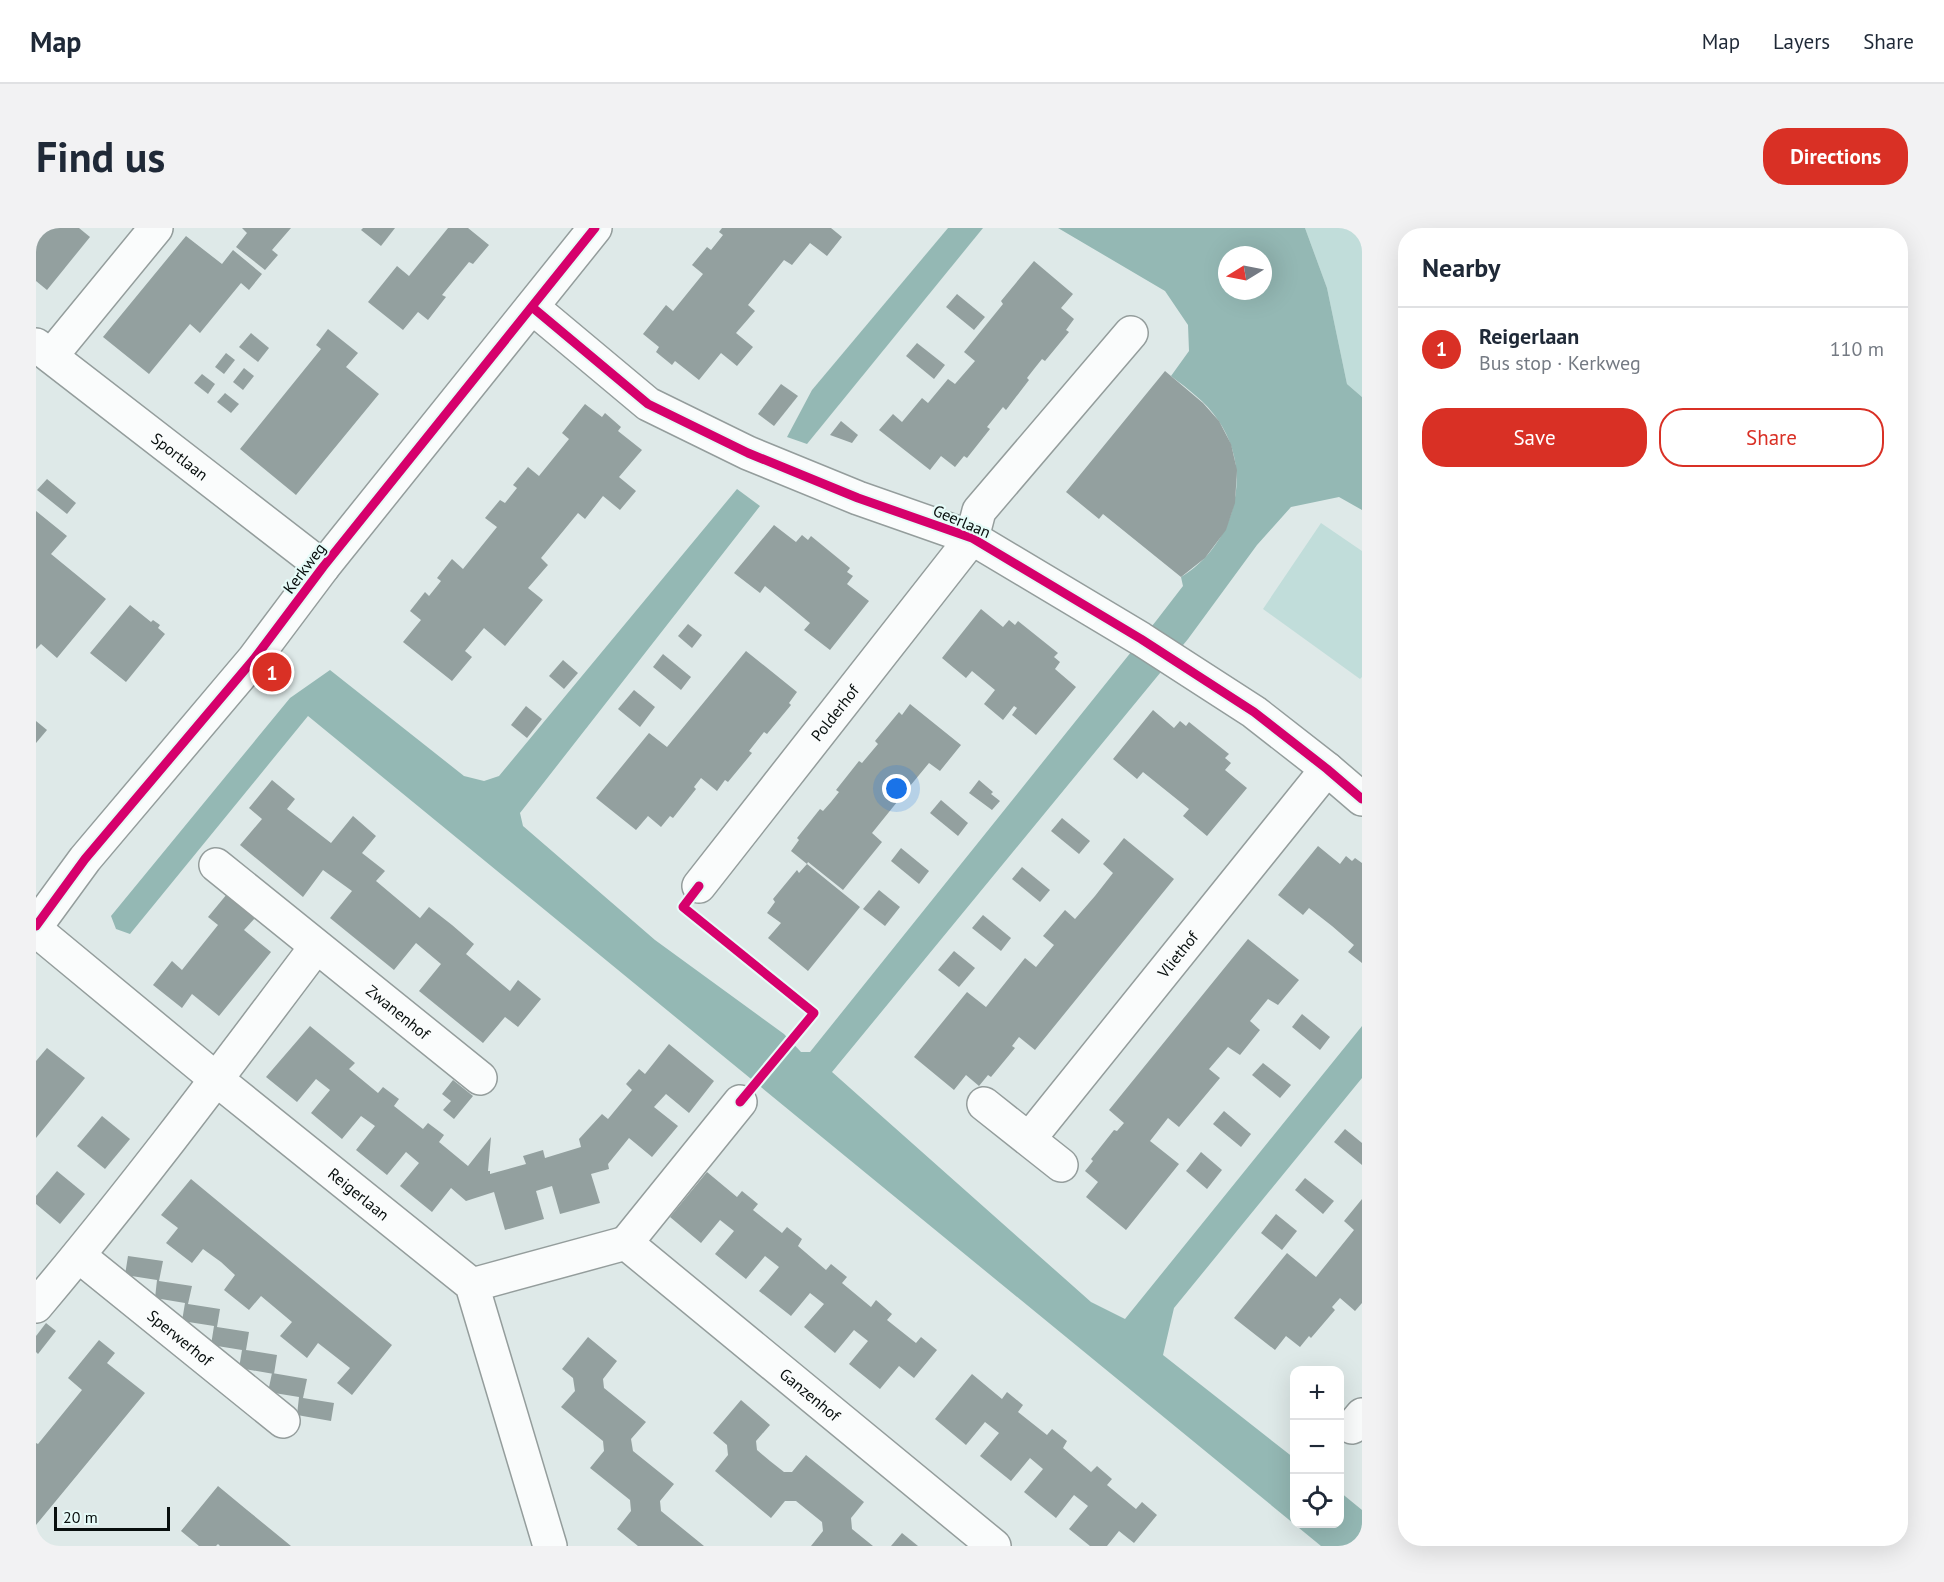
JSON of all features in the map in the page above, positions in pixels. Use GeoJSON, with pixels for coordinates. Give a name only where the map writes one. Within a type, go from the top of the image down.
{"type":"FeatureCollection","features":[{"type":"Feature","properties":{"kind":"street"},"geometry":{"type":"LineString","coordinates":[[43,351],[156,228]]}},
{"type":"Feature","properties":{"kind":"street","name":"Kerkweg"},"geometry":{"type":"LineString","coordinates":[[36,928],[85,859],[255,658],[323,567],[596,228]]}},
{"type":"Feature","properties":{"kind":"street","name":"Geerlaan"},"geometry":{"type":"LineString","coordinates":[[532,307],[648,404],[748,453],[858,498],[972,538],[1141,639],[1254,712],[1362,799]]}},
{"type":"Feature","properties":{"kind":"street","name":"Geerlaan"},"geometry":{"type":"LineString","coordinates":[[972,538],[978,511],[1131,333]]}},
{"type":"Feature","properties":{"kind":"street","name":"Sportlaan"},"geometry":{"type":"LineString","coordinates":[[43,351],[323,567]]}},
{"type":"Feature","properties":{"kind":"street","name":"Polderhof"},"geometry":{"type":"LineString","coordinates":[[699,886],[972,538]]}},
{"type":"Feature","properties":{"kind":"street","name":"Vliethof"},"geometry":{"type":"LineString","coordinates":[[1029,1139],[1327,769]]}},
{"type":"Feature","properties":{"kind":"street","name":"Zwanenhof"},"geometry":{"type":"LineString","coordinates":[[216,865],[480,1078]]}},
{"type":"Feature","properties":{"kind":"street","name":"Reigerlaan"},"geometry":{"type":"LineString","coordinates":[[36,928],[216,1079],[472,1285]]}},
{"type":"Feature","properties":{"kind":"street"},"geometry":{"type":"LineString","coordinates":[[36,1306],[79,1256],[316,947]]}},
{"type":"Feature","properties":{"kind":"street"},"geometry":{"type":"LineString","coordinates":[[550,1546],[472,1285],[626,1243],[740,1102]]}},
{"type":"Feature","properties":{"kind":"street"},"geometry":{"type":"LineString","coordinates":[[984,1104],[1061,1166]]}},
{"type":"Feature","properties":{"kind":"street","name":"Ganzenhof"},"geometry":{"type":"LineString","coordinates":[[626,1243],[994,1546]]}},
{"type":"Feature","properties":{"kind":"street","name":"Sperwerhof"},"geometry":{"type":"LineString","coordinates":[[79,1256],[283,1421]]}},
{"type":"Feature","properties":{"kind":"shaded area"},"geometry":{"type":"Polygon","coordinates":[[[948,228],[983,228],[807,444],[787,437],[812,390],[948,228]]]}},
{"type":"Feature","properties":{"kind":"shaded area"},"geometry":{"type":"Polygon","coordinates":[[[1058,228],[1305,228],[1327,288],[1347,384],[1362,397],[1362,510],[1339,497],[1291,507],[1257,545],[1188,639],[832,1072],[1091,1302],[1125,1319],[1362,1026],[1362,1078],[1174,1308],[1163,1355],[1290,1455],[1290,1521],[308,716],[130,934],[116,929],[111,916],[290,698],[330,670],[464,776],[484,781],[499,776],[737,489],[760,506],[520,813],[523,826],[655,940],[784,1034],[801,1052],[810,1052],[1156,621],[1183,586],[1181,577],[1199,563],[1214,546],[1226,527],[1237,485],[1235,462],[1229,441],[1208,407],[1171,376],[1189,351],[1188,325],[1165,291],[1058,228]]]}},
{"type":"Feature","properties":{"kind":"shaded area"},"geometry":{"type":"Polygon","coordinates":[[[1305,228],[1362,228],[1362,397],[1347,384],[1327,288],[1305,228]]]}},
{"type":"Feature","properties":{"kind":"shaded area"},"geometry":{"type":"Polygon","coordinates":[[[1321,523],[1362,551],[1362,677],[1360,679],[1263,609],[1321,523]]]}},
{"type":"Feature","properties":{"kind":"shaded area"},"geometry":{"type":"Polygon","coordinates":[[[1344,1495],[1362,1510],[1362,1546],[1321,1546],[1299,1528],[1344,1528],[1344,1495]]]}},
{"type":"Feature","properties":{"kind":"building"},"geometry":{"type":"Polygon","coordinates":[[[36,228],[79,228],[90,237],[47,290],[36,281],[36,228]]]}},
{"type":"Feature","properties":{"kind":"building"},"geometry":{"type":"Polygon","coordinates":[[[242,228],[291,228],[272,250],[278,255],[265,270],[236,247],[247,233],[242,228]]]}},
{"type":"Feature","properties":{"kind":"building"},"geometry":{"type":"Polygon","coordinates":[[[363,228],[395,228],[381,246],[361,230],[363,228]]]}},
{"type":"Feature","properties":{"kind":"building"},"geometry":{"type":"Polygon","coordinates":[[[448,228],[468,228],[489,245],[473,264],[469,262],[442,295],[446,297],[428,320],[418,312],[403,330],[368,302],[397,266],[409,276],[448,228]]]}},
{"type":"Feature","properties":{"kind":"building"},"geometry":{"type":"Polygon","coordinates":[[[722,228],[831,228],[842,237],[827,256],[810,243],[792,265],[784,260],[748,305],[755,311],[736,333],[753,347],[737,366],[721,353],[699,380],[675,361],[672,365],[656,352],[659,347],[643,334],[666,305],[673,311],[703,274],[692,265],[707,247],[711,250],[723,235],[719,232],[722,228]]]}},
{"type":"Feature","properties":{"kind":"building"},"geometry":{"type":"Polygon","coordinates":[[[186,236],[222,264],[233,250],[262,274],[249,290],[241,283],[200,333],[190,324],[149,374],[103,337],[186,236]]]}},
{"type":"Feature","properties":{"kind":"building"},"geometry":{"type":"Polygon","coordinates":[[[1034,261],[1073,294],[1061,308],[1074,319],[1066,330],[1069,332],[1045,361],[1042,359],[1006,410],[1003,407],[987,427],[990,429],[967,458],[964,456],[955,467],[941,456],[930,470],[879,430],[893,414],[902,422],[922,398],[928,403],[948,379],[955,384],[975,361],[964,352],[1034,261]]]}},
{"type":"Feature","properties":{"kind":"building"},"geometry":{"type":"Polygon","coordinates":[[[957,294],[985,317],[974,330],[946,307],[957,294]]]}},
{"type":"Feature","properties":{"kind":"building"},"geometry":{"type":"Polygon","coordinates":[[[328,329],[358,353],[346,367],[379,394],[296,495],[240,449],[321,349],[316,345],[328,329]]]}},
{"type":"Feature","properties":{"kind":"building"},"geometry":{"type":"Polygon","coordinates":[[[251,333],[269,348],[258,362],[239,347],[251,333]]]}},
{"type":"Feature","properties":{"kind":"building"},"geometry":{"type":"Polygon","coordinates":[[[917,343],[945,365],[934,379],[906,356],[917,343]]]}},
{"type":"Feature","properties":{"kind":"building"},"geometry":{"type":"Polygon","coordinates":[[[226,353],[235,360],[224,374],[215,367],[226,353]]]}},
{"type":"Feature","properties":{"kind":"building"},"geometry":{"type":"Polygon","coordinates":[[[244,368],[254,376],[243,390],[233,382],[244,368]]]}},
{"type":"Feature","properties":{"kind":"building"},"geometry":{"type":"Polygon","coordinates":[[[1165,371],[1203,403],[1219,421],[1231,444],[1237,470],[1235,503],[1226,530],[1205,558],[1181,577],[1103,514],[1099,519],[1066,492],[1165,371]]]}},
{"type":"Feature","properties":{"kind":"building"},"geometry":{"type":"Polygon","coordinates":[[[202,374],[215,384],[208,394],[194,383],[202,374]]]}},
{"type":"Feature","properties":{"kind":"building"},"geometry":{"type":"Polygon","coordinates":[[[781,384],[798,396],[774,426],[758,414],[781,384]]]}},
{"type":"Feature","properties":{"kind":"building"},"geometry":{"type":"Polygon","coordinates":[[[225,393],[239,404],[231,413],[217,402],[225,393]]]}},
{"type":"Feature","properties":{"kind":"building"},"geometry":{"type":"Polygon","coordinates":[[[585,404],[602,417],[605,413],[621,427],[618,431],[642,450],[619,477],[636,491],[620,510],[603,496],[585,519],[578,513],[541,558],[548,565],[528,588],[543,600],[505,646],[484,628],[465,651],[472,657],[452,681],[403,642],[421,620],[410,611],[425,592],[429,596],[441,581],[437,578],[452,559],[463,569],[497,527],[485,518],[500,500],[505,503],[517,488],[513,485],[528,467],[539,476],[569,439],[562,433],[585,404]]]}},
{"type":"Feature","properties":{"kind":"building"},"geometry":{"type":"Polygon","coordinates":[[[841,421],[858,435],[852,443],[830,435],[841,421]]]}},
{"type":"Feature","properties":{"kind":"building"},"geometry":{"type":"Polygon","coordinates":[[[47,479],[76,503],[67,514],[37,490],[47,479]]]}},
{"type":"Feature","properties":{"kind":"building"},"geometry":{"type":"Polygon","coordinates":[[[36,511],[67,536],[51,554],[106,599],[57,658],[41,644],[36,649],[36,511]]]}},
{"type":"Feature","properties":{"kind":"building"},"geometry":{"type":"Polygon","coordinates":[[[774,525],[796,542],[802,535],[808,540],[811,536],[850,568],[847,572],[853,576],[847,584],[869,601],[830,650],[804,630],[810,623],[765,586],[760,593],[734,573],[774,525]]]}},
{"type":"Feature","properties":{"kind":"building"},"geometry":{"type":"Polygon","coordinates":[[[130,605],[151,622],[153,620],[160,625],[158,628],[165,634],[126,682],[90,653],[130,605]]]}},
{"type":"Feature","properties":{"kind":"building"},"geometry":{"type":"Polygon","coordinates":[[[981,609],[1003,627],[1009,620],[1015,625],[1018,621],[1058,653],[1054,657],[1060,662],[1055,669],[1076,687],[1036,735],[1012,715],[1017,708],[1014,706],[1003,720],[984,704],[995,690],[972,671],[966,678],[942,658],[981,609]]]}},
{"type":"Feature","properties":{"kind":"building"},"geometry":{"type":"Polygon","coordinates":[[[688,624],[702,635],[692,648],[678,636],[688,624]]]}},
{"type":"Feature","properties":{"kind":"building"},"geometry":{"type":"Polygon","coordinates":[[[746,651],[797,692],[789,703],[791,705],[767,734],[764,732],[749,751],[752,753],[728,782],[725,780],[717,791],[701,778],[694,787],[696,789],[673,818],[670,816],[661,827],[648,816],[636,830],[596,798],[649,733],[667,747],[746,651]]]}},
{"type":"Feature","properties":{"kind":"building"},"geometry":{"type":"Polygon","coordinates":[[[663,654],[691,677],[681,690],[653,667],[663,654]]]}},
{"type":"Feature","properties":{"kind":"building"},"geometry":{"type":"Polygon","coordinates":[[[563,660],[578,673],[564,689],[549,676],[563,660]]]}},
{"type":"Feature","properties":{"kind":"building"},"geometry":{"type":"Polygon","coordinates":[[[634,690],[655,707],[640,727],[618,709],[634,690]]]}},
{"type":"Feature","properties":{"kind":"building"},"geometry":{"type":"Polygon","coordinates":[[[910,704],[961,745],[940,771],[929,763],[910,786],[872,833],[882,842],[843,890],[808,862],[807,864],[791,851],[799,840],[797,838],[820,809],[823,811],[831,802],[839,792],[836,790],[859,761],[862,763],[878,744],[875,741],[899,712],[902,715],[910,704]]]}},
{"type":"Feature","properties":{"kind":"building"},"geometry":{"type":"Polygon","coordinates":[[[526,706],[542,719],[527,738],[511,725],[526,706]]]}},
{"type":"Feature","properties":{"kind":"building"},"geometry":{"type":"Polygon","coordinates":[[[1153,710],[1174,728],[1180,721],[1186,726],[1189,722],[1229,754],[1225,758],[1231,763],[1225,770],[1247,788],[1207,836],[1183,816],[1189,809],[1143,772],[1137,779],[1113,759],[1153,710]]]}},
{"type":"Feature","properties":{"kind":"building"},"geometry":{"type":"Polygon","coordinates":[[[36,721],[47,730],[36,743],[36,721]]]}},
{"type":"Feature","properties":{"kind":"building"},"geometry":{"type":"Polygon","coordinates":[[[272,780],[295,799],[287,809],[331,843],[353,816],[376,836],[362,853],[385,871],[376,881],[420,918],[429,907],[452,925],[474,944],[466,954],[510,991],[518,980],[541,999],[518,1027],[505,1017],[483,1043],[419,991],[441,964],[416,943],[394,970],[330,918],[352,891],[323,870],[303,897],[240,845],[262,819],[249,808],[272,780]]]}},
{"type":"Feature","properties":{"kind":"building"},"geometry":{"type":"Polygon","coordinates":[[[979,780],[1000,801],[992,810],[969,793],[979,780]]]}},
{"type":"Feature","properties":{"kind":"building"},"geometry":{"type":"Polygon","coordinates":[[[941,800],[968,823],[958,836],[930,813],[941,800]]]}},
{"type":"Feature","properties":{"kind":"building"},"geometry":{"type":"Polygon","coordinates":[[[1062,818],[1090,841],[1079,854],[1051,831],[1062,818]]]}},
{"type":"Feature","properties":{"kind":"building"},"geometry":{"type":"Polygon","coordinates":[[[1124,838],[1174,879],[1035,1050],[1019,1037],[1012,1046],[1015,1048],[991,1077],[988,1075],[979,1086],[966,1075],[954,1090],[914,1057],[967,992],[986,1007],[1025,958],[1036,967],[1054,945],[1043,936],[1065,910],[1075,919],[1095,896],[1113,873],[1103,864],[1124,838]]]}},
{"type":"Feature","properties":{"kind":"building"},"geometry":{"type":"Polygon","coordinates":[[[1318,846],[1340,864],[1346,856],[1352,861],[1355,858],[1362,863],[1362,963],[1348,952],[1354,945],[1332,926],[1309,908],[1303,915],[1278,895],[1318,846]]]}},
{"type":"Feature","properties":{"kind":"building"},"geometry":{"type":"Polygon","coordinates":[[[901,848],[929,871],[919,884],[891,861],[901,848]]]}},
{"type":"Feature","properties":{"kind":"building"},"geometry":{"type":"Polygon","coordinates":[[[807,864],[860,907],[808,971],[768,938],[781,923],[767,913],[775,902],[773,899],[797,870],[799,873],[807,864]]]}},
{"type":"Feature","properties":{"kind":"building"},"geometry":{"type":"Polygon","coordinates":[[[1022,867],[1050,890],[1040,902],[1012,879],[1022,867]]]}},
{"type":"Feature","properties":{"kind":"building"},"geometry":{"type":"Polygon","coordinates":[[[879,890],[900,907],[885,926],[863,909],[879,890]]]}},
{"type":"Feature","properties":{"kind":"building"},"geometry":{"type":"Polygon","coordinates":[[[227,894],[255,918],[244,930],[271,952],[219,1016],[192,994],[182,1008],[153,985],[172,961],[182,970],[218,925],[208,917],[227,894]]]}},
{"type":"Feature","properties":{"kind":"building"},"geometry":{"type":"Polygon","coordinates":[[[983,915],[1011,938],[1001,951],[972,928],[983,915]]]}},
{"type":"Feature","properties":{"kind":"building"},"geometry":{"type":"Polygon","coordinates":[[[1248,939],[1299,980],[1278,1005],[1268,999],[1250,1021],[1260,1030],[1240,1055],[1228,1047],[1209,1069],[1220,1078],[1179,1127],[1168,1118],[1150,1141],[1179,1164],[1126,1230],[1086,1197],[1098,1182],[1085,1171],[1093,1161],[1091,1159],[1114,1130],[1117,1131],[1124,1123],[1109,1110],[1248,939]]]}},
{"type":"Feature","properties":{"kind":"building"},"geometry":{"type":"Polygon","coordinates":[[[954,951],[975,968],[959,987],[938,970],[954,951]]]}},
{"type":"Feature","properties":{"kind":"building"},"geometry":{"type":"Polygon","coordinates":[[[1302,1014],[1330,1037],[1320,1050],[1292,1027],[1302,1014]]]}},
{"type":"Feature","properties":{"kind":"building"},"geometry":{"type":"Polygon","coordinates":[[[310,1026],[355,1063],[349,1069],[378,1093],[383,1087],[399,1099],[394,1106],[423,1129],[428,1123],[444,1135],[439,1142],[468,1166],[491,1137],[488,1171],[490,1174],[526,1164],[523,1156],[543,1150],[545,1158],[581,1147],[579,1139],[602,1114],[608,1119],[632,1090],[626,1084],[639,1069],[645,1074],[669,1044],[714,1081],[689,1113],[666,1094],[654,1107],[678,1126],[652,1157],[629,1138],[608,1164],[609,1169],[591,1174],[600,1203],[560,1214],[552,1186],[536,1191],[544,1219],[505,1230],[494,1192],[466,1201],[451,1188],[432,1212],[400,1186],[419,1163],[406,1152],[387,1175],[356,1150],[375,1126],[361,1116],[342,1139],[311,1113],[330,1090],[316,1079],[297,1102],[266,1077],[310,1026]]]}},
{"type":"Feature","properties":{"kind":"building"},"geometry":{"type":"Polygon","coordinates":[[[47,1048],[85,1078],[36,1138],[36,1061],[47,1048]]]}},
{"type":"Feature","properties":{"kind":"building"},"geometry":{"type":"Polygon","coordinates":[[[1263,1063],[1291,1085],[1280,1098],[1252,1075],[1263,1063]]]}},
{"type":"Feature","properties":{"kind":"building"},"geometry":{"type":"Polygon","coordinates":[[[453,1080],[473,1096],[454,1119],[443,1110],[451,1101],[442,1094],[453,1080]]]}},
{"type":"Feature","properties":{"kind":"building"},"geometry":{"type":"Polygon","coordinates":[[[1224,1111],[1251,1134],[1241,1147],[1213,1124],[1224,1111]]]}},
{"type":"Feature","properties":{"kind":"building"},"geometry":{"type":"Polygon","coordinates":[[[102,1116],[130,1139],[105,1169],[77,1146],[102,1116]]]}},
{"type":"Feature","properties":{"kind":"building"},"geometry":{"type":"Polygon","coordinates":[[[1345,1129],[1362,1143],[1362,1165],[1334,1142],[1345,1129]]]}},
{"type":"Feature","properties":{"kind":"building"},"geometry":{"type":"Polygon","coordinates":[[[1201,1152],[1222,1170],[1207,1189],[1186,1171],[1201,1152]]]}},
{"type":"Feature","properties":{"kind":"building"},"geometry":{"type":"Polygon","coordinates":[[[57,1171],[85,1194],[60,1224],[36,1204],[36,1196],[57,1171]]]}},
{"type":"Feature","properties":{"kind":"building"},"geometry":{"type":"Polygon","coordinates":[[[707,1172],[737,1197],[742,1191],[758,1204],[753,1210],[782,1233],[787,1227],[802,1239],[798,1246],[826,1270],[831,1264],[847,1277],[842,1283],[871,1307],[876,1300],[892,1314],[887,1320],[916,1343],[921,1337],[937,1350],[914,1378],[899,1366],[880,1389],[849,1364],[868,1341],[854,1330],[835,1353],[804,1327],[824,1304],[810,1293],[791,1316],[759,1291],[779,1267],[765,1256],[746,1279],[715,1254],[734,1231],[720,1220],[701,1243],[670,1217],[707,1172]]]}},
{"type":"Feature","properties":{"kind":"building"},"geometry":{"type":"Polygon","coordinates":[[[1305,1178],[1334,1201],[1323,1214],[1295,1190],[1305,1178]]]}},
{"type":"Feature","properties":{"kind":"building"},"geometry":{"type":"Polygon","coordinates":[[[191,1179],[392,1345],[352,1395],[337,1383],[350,1368],[318,1343],[307,1358],[280,1336],[292,1322],[261,1296],[249,1310],[224,1290],[235,1275],[221,1262],[203,1249],[192,1263],[166,1243],[178,1228],[161,1215],[191,1179]]]}},
{"type":"Feature","properties":{"kind":"building"},"geometry":{"type":"Polygon","coordinates":[[[1362,1199],[1362,1303],[1355,1311],[1340,1298],[1332,1307],[1335,1310],[1311,1338],[1309,1336],[1300,1347],[1286,1336],[1275,1350],[1234,1318],[1287,1253],[1316,1277],[1354,1230],[1344,1221],[1362,1199]]]}},
{"type":"Feature","properties":{"kind":"building"},"geometry":{"type":"Polygon","coordinates":[[[1276,1214],[1297,1231],[1282,1250],[1261,1233],[1276,1214]]]}},
{"type":"Feature","properties":{"kind":"building"},"geometry":{"type":"Polygon","coordinates":[[[128,1256],[163,1261],[159,1281],[192,1286],[188,1304],[220,1309],[217,1327],[249,1332],[246,1350],[277,1355],[274,1374],[239,1368],[242,1350],[211,1345],[214,1326],[182,1321],[185,1303],[155,1298],[157,1280],[125,1275],[128,1256]]]}},
{"type":"Feature","properties":{"kind":"building"},"geometry":{"type":"Polygon","coordinates":[[[46,1323],[56,1331],[38,1354],[36,1336],[46,1323]]]}},
{"type":"Feature","properties":{"kind":"building"},"geometry":{"type":"Polygon","coordinates":[[[588,1337],[617,1361],[603,1379],[604,1388],[646,1422],[631,1439],[633,1451],[674,1484],[660,1501],[661,1511],[704,1546],[638,1546],[617,1529],[631,1511],[630,1500],[590,1468],[604,1451],[603,1441],[561,1407],[575,1391],[573,1378],[562,1369],[588,1337]]]}},
{"type":"Feature","properties":{"kind":"building"},"geometry":{"type":"Polygon","coordinates":[[[99,1340],[115,1353],[107,1363],[145,1393],[36,1525],[36,1443],[38,1444],[82,1390],[68,1378],[99,1340]]]}},
{"type":"Feature","properties":{"kind":"building"},"geometry":{"type":"Polygon","coordinates":[[[272,1373],[307,1379],[303,1398],[334,1403],[331,1421],[297,1415],[299,1397],[268,1392],[272,1373]]]}},
{"type":"Feature","properties":{"kind":"building"},"geometry":{"type":"Polygon","coordinates":[[[972,1374],[1002,1399],[1007,1392],[1023,1405],[1018,1412],[1047,1435],[1052,1429],[1067,1441],[1063,1448],[1091,1472],[1097,1466],[1112,1479],[1107,1485],[1136,1509],[1142,1502],[1157,1515],[1134,1543],[1119,1531],[1107,1546],[1090,1546],[1069,1529],[1088,1506],[1074,1495],[1056,1518],[1024,1492],[1043,1469],[1030,1458],[1011,1481],[980,1456],[999,1433],[985,1422],[966,1445],[935,1419],[972,1374]]]}},
{"type":"Feature","properties":{"kind":"building"},"geometry":{"type":"Polygon","coordinates":[[[741,1400],[770,1425],[756,1441],[757,1450],[770,1461],[784,1472],[792,1472],[806,1455],[864,1502],[851,1518],[852,1529],[873,1546],[811,1546],[823,1531],[822,1522],[796,1501],[785,1501],[771,1518],[715,1471],[728,1455],[727,1445],[713,1433],[741,1400]]]}},
{"type":"Feature","properties":{"kind":"building"},"geometry":{"type":"Polygon","coordinates":[[[218,1486],[291,1546],[220,1546],[218,1544],[199,1546],[181,1531],[218,1486]]]}},
{"type":"Feature","properties":{"kind":"building"},"geometry":{"type":"Polygon","coordinates":[[[902,1533],[918,1546],[891,1546],[902,1533]]]}},
{"type":"Feature","properties":{"kind":"cycle path"},"geometry":{"type":"LineString","coordinates":[[36,926],[85,859],[254,659],[323,567],[595,228]]}},
{"type":"Feature","properties":{"kind":"cycle path"},"geometry":{"type":"LineString","coordinates":[[532,307],[648,404],[748,453],[858,498],[972,538],[1141,639],[1254,712],[1362,799]]}},
{"type":"Feature","properties":{"kind":"cycle path"},"geometry":{"type":"LineString","coordinates":[[699,886],[683,907],[814,1013],[740,1102]]}},
{"type":"Feature","properties":{"kind":"place","name":"Reigerlaan"},"geometry":{"type":"Point","coordinates":[272,672]}}]}
